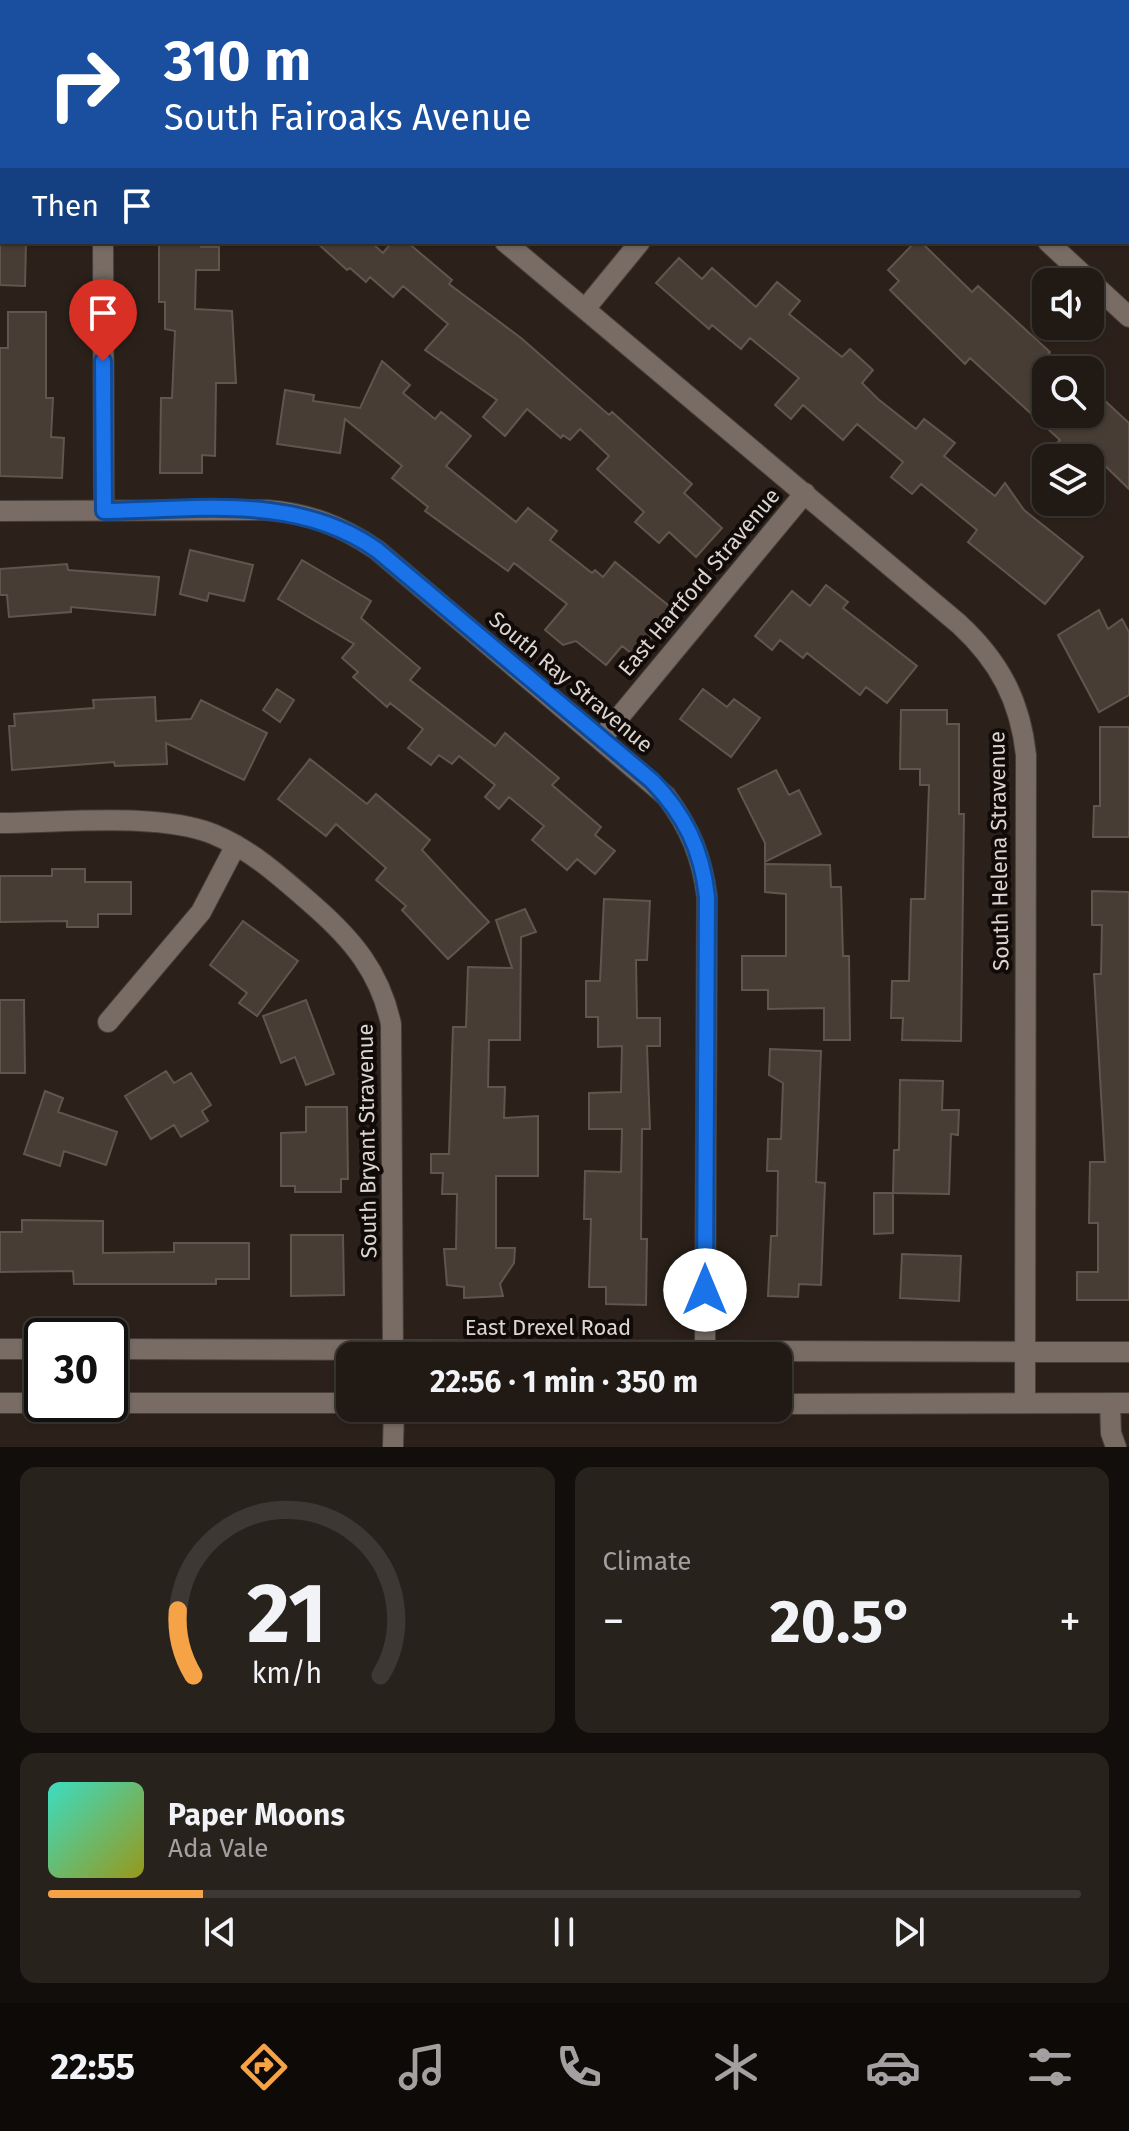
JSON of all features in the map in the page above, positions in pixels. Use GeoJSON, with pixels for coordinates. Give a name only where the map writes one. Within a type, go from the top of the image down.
{"type":"FeatureCollection","features":[{"type":"Feature","properties":{"kind":"street"},"geometry":{"type":"LineString","coordinates":[[103,244],[104,511]]}},
{"type":"Feature","properties":{"kind":"street","name":"South Helena Stravenue"},"geometry":{"type":"LineString","coordinates":[[507,244],[977,641],[1007,681],[1017,706],[1026,755],[1025,1403]]}},
{"type":"Feature","properties":{"kind":"street"},"geometry":{"type":"LineString","coordinates":[[585,309],[638,244]]}},
{"type":"Feature","properties":{"kind":"street"},"geometry":{"type":"LineString","coordinates":[[1050,244],[1129,317]]}},
{"type":"Feature","properties":{"kind":"street","name":"East Hartford Stravenue"},"geometry":{"type":"LineString","coordinates":[[601,739],[805,493]]}},
{"type":"Feature","properties":{"kind":"street","name":"South Ray Stravenue"},"geometry":{"type":"LineString","coordinates":[[0,511],[266,510],[298,513],[341,528],[377,550],[666,796],[690,831],[704,873],[705,1342]]}},
{"type":"Feature","properties":{"kind":"street","name":"South Bryant Stravenue"},"geometry":{"type":"LineString","coordinates":[[0,823],[152,823],[193,828],[236,845],[270,868],[351,939],[378,979],[386,1000],[393,1051],[393,1342]]}},
{"type":"Feature","properties":{"kind":"street"},"geometry":{"type":"LineString","coordinates":[[108,1022],[201,912],[236,845]]}},
{"type":"Feature","properties":{"kind":"street"},"geometry":{"type":"LineString","coordinates":[[0,1349],[24,1349]]}},
{"type":"Feature","properties":{"kind":"street","name":"East Drexel Road"},"geometry":{"type":"LineString","coordinates":[[128,1349],[336,1352]]}},
{"type":"Feature","properties":{"kind":"street","name":"East Drexel Road"},"geometry":{"type":"LineString","coordinates":[[792,1353],[1129,1352]]}},
{"type":"Feature","properties":{"kind":"street"},"geometry":{"type":"LineString","coordinates":[[0,1403],[24,1403]]}},
{"type":"Feature","properties":{"kind":"street"},"geometry":{"type":"LineString","coordinates":[[128,1403],[336,1403]]}},
{"type":"Feature","properties":{"kind":"street"},"geometry":{"type":"LineString","coordinates":[[792,1404],[1120,1403],[1111,1433],[1116,1447]]}},
{"type":"Feature","properties":{"kind":"street"},"geometry":{"type":"LineString","coordinates":[[393,1447],[394,1422]]}},
{"type":"Feature","properties":{"kind":"building"},"geometry":{"type":"Polygon","coordinates":[[[0,244],[26,244],[25,286],[0,285],[0,244]]]}},
{"type":"Feature","properties":{"kind":"building"},"geometry":{"type":"Polygon","coordinates":[[[159,244],[219,247],[219,270],[196,270],[195,309],[232,311],[236,383],[216,383],[215,456],[202,455],[202,473],[160,473],[161,398],[172,398],[175,331],[165,329],[165,302],[159,302],[159,244]]]}},
{"type":"Feature","properties":{"kind":"building"},"geometry":{"type":"Polygon","coordinates":[[[318,244],[373,244],[383,253],[390,244],[409,244],[452,280],[449,284],[521,338],[609,415],[612,412],[692,484],[684,493],[722,528],[696,557],[669,532],[659,543],[635,522],[644,512],[597,469],[609,456],[580,429],[570,440],[563,435],[561,438],[527,409],[505,436],[483,417],[497,400],[425,350],[448,324],[403,286],[393,297],[370,277],[366,282],[350,268],[347,270],[318,244]]]}},
{"type":"Feature","properties":{"kind":"building"},"geometry":{"type":"Polygon","coordinates":[[[913,244],[923,244],[972,292],[978,286],[1032,336],[1032,340],[1037,340],[1050,352],[1047,356],[1032,356],[1032,414],[970,358],[965,364],[890,290],[899,281],[888,270],[913,244]]]}},
{"type":"Feature","properties":{"kind":"building"},"geometry":{"type":"Polygon","coordinates":[[[679,258],[702,279],[712,268],[756,307],[777,282],[800,301],[789,314],[842,357],[850,349],[873,370],[862,383],[878,399],[916,429],[924,419],[955,443],[944,456],[995,496],[1005,483],[1024,510],[1083,557],[1045,604],[968,542],[977,530],[921,484],[912,494],[891,477],[903,462],[857,424],[843,440],[803,405],[791,419],[775,405],[799,378],[750,338],[741,349],[712,325],[709,329],[656,283],[679,258]]]}},
{"type":"Feature","properties":{"kind":"building"},"geometry":{"type":"Polygon","coordinates":[[[8,312],[46,312],[46,398],[53,398],[51,437],[64,438],[62,478],[0,476],[0,348],[8,348],[8,312]]]}},
{"type":"Feature","properties":{"kind":"building"},"geometry":{"type":"Polygon","coordinates":[[[382,361],[410,385],[403,393],[435,419],[441,412],[471,436],[446,466],[516,522],[528,508],[557,531],[550,540],[592,573],[595,570],[603,577],[615,562],[674,610],[636,657],[622,646],[606,665],[576,641],[563,645],[545,630],[567,604],[514,563],[508,571],[425,511],[428,507],[392,478],[402,466],[345,419],[340,453],[277,444],[285,390],[314,395],[313,401],[360,408],[382,361]]]}},
{"type":"Feature","properties":{"kind":"building"},"geometry":{"type":"Polygon","coordinates":[[[1104,400],[1129,423],[1129,489],[1104,465],[1104,444],[1056,444],[1060,440],[1047,428],[1104,428],[1104,400]]]}},
{"type":"Feature","properties":{"kind":"building"},"geometry":{"type":"Polygon","coordinates":[[[190,550],[253,565],[244,601],[209,593],[207,601],[180,594],[190,550]]]}},
{"type":"Feature","properties":{"kind":"building"},"geometry":{"type":"Polygon","coordinates":[[[302,560],[371,601],[361,618],[420,668],[410,680],[495,746],[505,733],[559,778],[552,785],[601,827],[595,835],[615,851],[595,874],[577,859],[567,870],[532,840],[544,826],[509,797],[499,809],[485,797],[495,785],[459,756],[452,764],[439,755],[431,765],[408,748],[423,729],[390,703],[387,707],[353,677],[358,672],[342,658],[354,644],[278,599],[302,560]]]}},
{"type":"Feature","properties":{"kind":"building"},"geometry":{"type":"Polygon","coordinates":[[[67,564],[68,570],[159,577],[155,615],[71,607],[71,612],[9,617],[7,595],[0,595],[0,569],[67,564]]]}},
{"type":"Feature","properties":{"kind":"building"},"geometry":{"type":"Polygon","coordinates":[[[826,585],[848,602],[843,608],[917,666],[887,703],[866,687],[860,695],[807,653],[803,658],[780,640],[772,650],[755,636],[792,591],[810,606],[826,585]]]}},
{"type":"Feature","properties":{"kind":"building"},"geometry":{"type":"Polygon","coordinates":[[[1099,610],[1108,629],[1122,619],[1129,632],[1129,695],[1099,712],[1058,635],[1099,610]]]}},
{"type":"Feature","properties":{"kind":"building"},"geometry":{"type":"Polygon","coordinates":[[[277,689],[294,700],[280,722],[263,710],[277,689]]]}},
{"type":"Feature","properties":{"kind":"building"},"geometry":{"type":"Polygon","coordinates":[[[703,689],[727,707],[734,699],[760,718],[731,757],[680,719],[703,689]]]}},
{"type":"Feature","properties":{"kind":"building"},"geometry":{"type":"Polygon","coordinates":[[[155,697],[156,721],[191,719],[201,700],[267,733],[244,780],[166,743],[167,764],[115,766],[114,762],[12,770],[9,726],[15,726],[14,714],[94,708],[93,700],[155,697]]]}},
{"type":"Feature","properties":{"kind":"building"},"geometry":{"type":"Polygon","coordinates":[[[901,710],[947,710],[947,724],[959,724],[959,814],[964,814],[961,1041],[902,1040],[903,1018],[891,1018],[892,981],[909,981],[911,899],[925,899],[929,785],[920,785],[920,769],[900,769],[901,710]]]}},
{"type":"Feature","properties":{"kind":"building"},"geometry":{"type":"Polygon","coordinates":[[[1100,727],[1129,727],[1129,837],[1093,837],[1094,806],[1100,806],[1100,727]]]}},
{"type":"Feature","properties":{"kind":"building"},"geometry":{"type":"Polygon","coordinates":[[[310,759],[367,804],[376,794],[430,840],[422,850],[489,922],[448,959],[402,910],[406,906],[376,880],[386,868],[336,824],[326,836],[278,799],[310,759]]]}},
{"type":"Feature","properties":{"kind":"building"},"geometry":{"type":"Polygon","coordinates":[[[776,770],[789,795],[799,790],[821,834],[765,862],[765,843],[738,789],[776,770]]]}},
{"type":"Feature","properties":{"kind":"building"},"geometry":{"type":"Polygon","coordinates":[[[765,864],[830,865],[831,887],[841,887],[843,956],[849,956],[850,1040],[824,1040],[824,1008],[768,1009],[768,990],[742,990],[742,956],[786,956],[786,894],[765,892],[765,864]]]}},
{"type":"Feature","properties":{"kind":"building"},"geometry":{"type":"Polygon","coordinates":[[[52,869],[85,869],[85,882],[131,882],[131,914],[98,914],[98,927],[67,927],[67,921],[0,922],[0,876],[52,876],[52,869]]]}},
{"type":"Feature","properties":{"kind":"building"},"geometry":{"type":"Polygon","coordinates":[[[1092,891],[1129,892],[1129,1300],[1077,1300],[1077,1272],[1098,1272],[1098,1223],[1089,1223],[1090,1162],[1105,1162],[1094,974],[1101,974],[1102,925],[1092,925],[1092,891]]]}},
{"type":"Feature","properties":{"kind":"building"},"geometry":{"type":"Polygon","coordinates":[[[604,899],[650,901],[647,960],[636,960],[637,1018],[660,1018],[660,1046],[647,1046],[650,1129],[642,1129],[641,1239],[647,1239],[646,1305],[606,1304],[606,1287],[589,1287],[591,1219],[584,1219],[585,1171],[621,1172],[622,1129],[589,1129],[589,1093],[621,1092],[622,1046],[598,1047],[598,1017],[586,1017],[586,981],[600,981],[604,899]]]}},
{"type":"Feature","properties":{"kind":"building"},"geometry":{"type":"Polygon","coordinates":[[[525,909],[536,932],[521,937],[520,1040],[489,1040],[488,1087],[505,1087],[504,1118],[538,1116],[538,1176],[496,1176],[496,1248],[515,1248],[514,1263],[500,1284],[503,1296],[464,1298],[464,1287],[447,1285],[444,1249],[456,1249],[457,1194],[442,1194],[443,1173],[431,1173],[431,1154],[449,1154],[453,1027],[466,1027],[468,967],[512,968],[496,920],[525,909]]]}},
{"type":"Feature","properties":{"kind":"building"},"geometry":{"type":"Polygon","coordinates":[[[243,921],[298,961],[257,1016],[239,1003],[247,993],[210,965],[243,921]]]}},
{"type":"Feature","properties":{"kind":"building"},"geometry":{"type":"Polygon","coordinates":[[[0,1000],[24,1000],[25,1073],[0,1073],[0,1000]]]}},
{"type":"Feature","properties":{"kind":"building"},"geometry":{"type":"Polygon","coordinates":[[[306,1000],[334,1074],[306,1085],[295,1057],[281,1063],[263,1016],[306,1000]]]}},
{"type":"Feature","properties":{"kind":"building"},"geometry":{"type":"Polygon","coordinates":[[[770,1049],[821,1051],[816,1182],[825,1183],[821,1285],[799,1284],[798,1297],[768,1296],[771,1236],[777,1236],[778,1171],[767,1171],[768,1139],[781,1139],[783,1083],[769,1075],[770,1049]]]}},
{"type":"Feature","properties":{"kind":"building"},"geometry":{"type":"Polygon","coordinates":[[[166,1071],[174,1083],[191,1073],[211,1105],[202,1111],[208,1121],[181,1137],[174,1125],[151,1139],[125,1096],[166,1071]]]}},
{"type":"Feature","properties":{"kind":"building"},"geometry":{"type":"Polygon","coordinates":[[[900,1080],[943,1081],[942,1110],[959,1110],[958,1135],[951,1134],[949,1194],[893,1193],[894,1150],[899,1150],[900,1080]]]}},
{"type":"Feature","properties":{"kind":"building"},"geometry":{"type":"Polygon","coordinates":[[[45,1091],[63,1098],[58,1112],[117,1132],[106,1165],[64,1151],[60,1166],[24,1154],[45,1091]]]}},
{"type":"Feature","properties":{"kind":"building"},"geometry":{"type":"Polygon","coordinates":[[[306,1107],[347,1107],[348,1179],[341,1179],[341,1192],[295,1192],[295,1186],[281,1186],[281,1133],[306,1132],[306,1107]]]}},
{"type":"Feature","properties":{"kind":"building"},"geometry":{"type":"Polygon","coordinates":[[[874,1193],[893,1193],[893,1233],[874,1234],[874,1193]]]}},
{"type":"Feature","properties":{"kind":"building"},"geometry":{"type":"Polygon","coordinates":[[[22,1220],[103,1221],[103,1253],[174,1252],[174,1243],[249,1243],[249,1279],[216,1279],[216,1284],[74,1284],[73,1271],[0,1272],[0,1232],[22,1232],[22,1220]]]}},
{"type":"Feature","properties":{"kind":"building"},"geometry":{"type":"Polygon","coordinates":[[[291,1235],[343,1235],[344,1295],[291,1296],[291,1235]]]}},
{"type":"Feature","properties":{"kind":"building"},"geometry":{"type":"Polygon","coordinates":[[[902,1254],[961,1256],[959,1301],[900,1298],[902,1254]]]}},
{"type":"Feature","properties":{"kind":"route"},"geometry":{"type":"LineString","coordinates":[[103,361],[104,511],[266,510],[298,513],[341,528],[377,550],[652,781],[678,812],[699,852],[707,897],[705,1290]]}}]}
